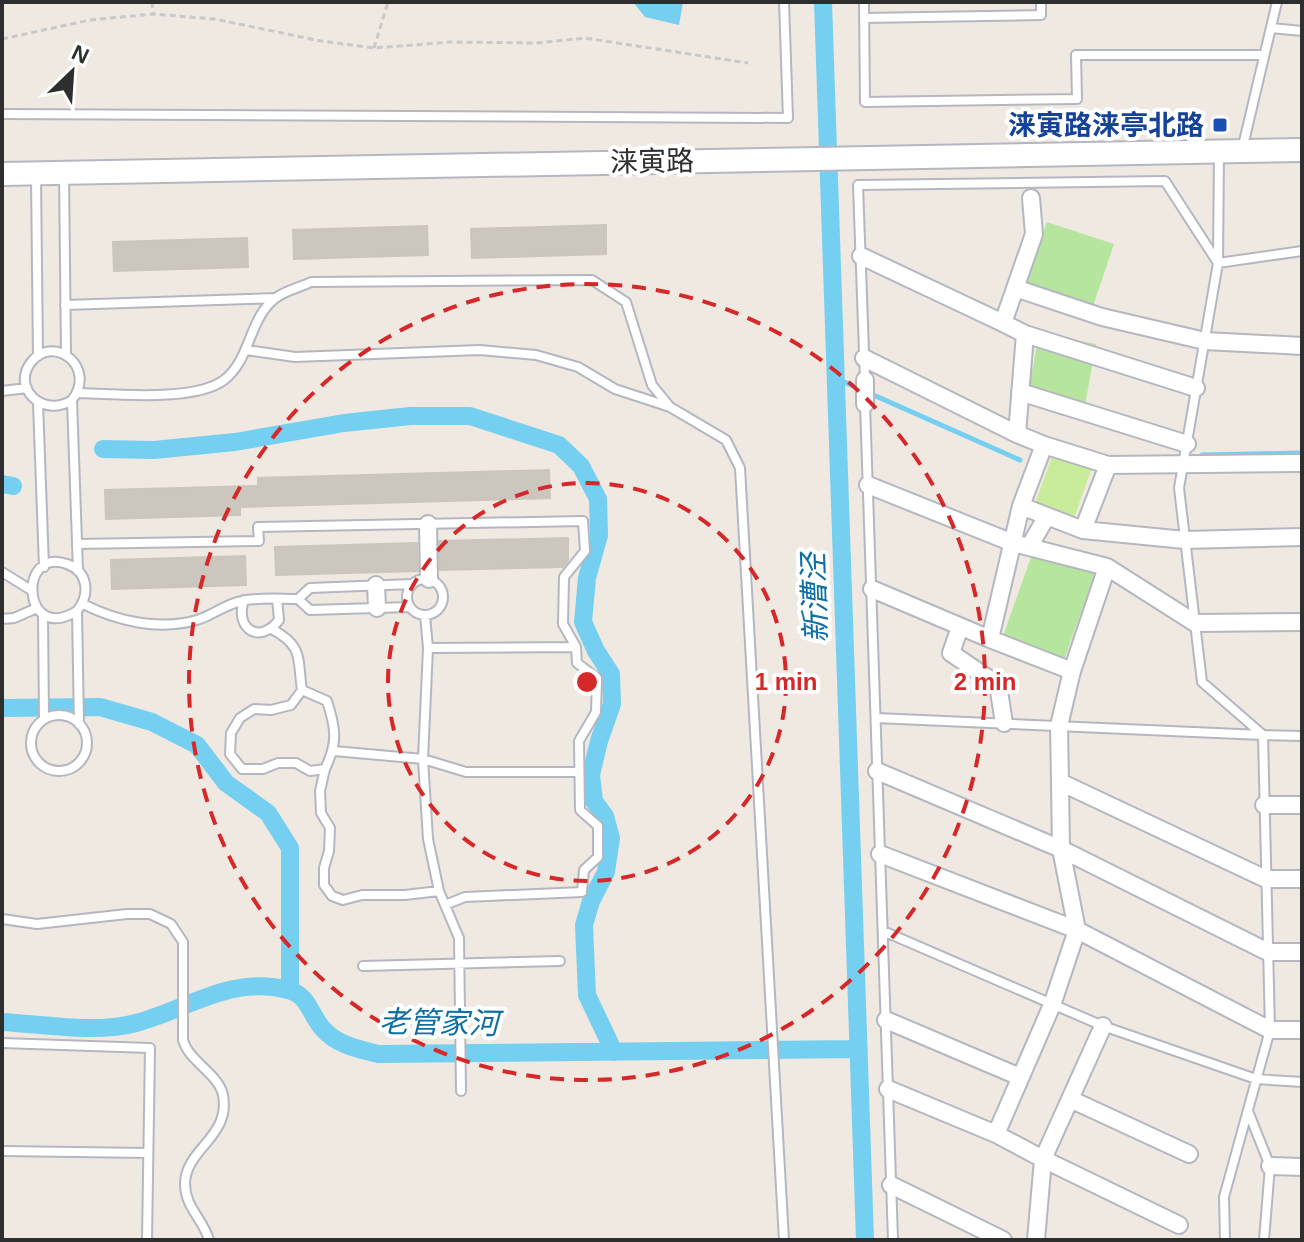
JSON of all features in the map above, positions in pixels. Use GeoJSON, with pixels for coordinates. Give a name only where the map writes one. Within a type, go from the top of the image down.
{"type":"FeatureCollection","features":[{"type":"Feature","properties":{"kind":"street","name":"涞寅路"},"geometry":{"type":"LineString","coordinates":[[2,174],[1302,150]]}},
{"type":"Feature","properties":{"kind":"street"},"geometry":{"type":"LineString","coordinates":[[1003,323],[1034,234],[1031,198]]}},
{"type":"Feature","properties":{"kind":"street"},"geometry":{"type":"LineString","coordinates":[[861,256],[1025,334],[1196,388]]}},
{"type":"Feature","properties":{"kind":"street"},"geometry":{"type":"LineString","coordinates":[[1015,288],[1102,317],[1205,341],[1302,346]]}},
{"type":"Feature","properties":{"kind":"street"},"geometry":{"type":"LineString","coordinates":[[1017,434],[1025,334]]}},
{"type":"Feature","properties":{"kind":"street"},"geometry":{"type":"LineString","coordinates":[[864,358],[1017,434],[1108,465],[1302,463]]}},
{"type":"Feature","properties":{"kind":"street"},"geometry":{"type":"LineString","coordinates":[[1020,392],[1187,444]]}},
{"type":"Feature","properties":{"kind":"street"},"geometry":{"type":"LineString","coordinates":[[990,639],[1021,545],[1021,506],[1044,445]]}},
{"type":"Feature","properties":{"kind":"street"},"geometry":{"type":"LineString","coordinates":[[1083,530],[1108,465]]}},
{"type":"Feature","properties":{"kind":"street"},"geometry":{"type":"LineString","coordinates":[[868,485],[1021,545],[1107,567],[1195,623],[1302,622]]}},
{"type":"Feature","properties":{"kind":"street"},"geometry":{"type":"LineString","coordinates":[[1021,506],[1083,530],[1185,540],[1302,537]]}},
{"type":"Feature","properties":{"kind":"street"},"geometry":{"type":"LineString","coordinates":[[1021,545],[1047,516]]}},
{"type":"Feature","properties":{"kind":"street"},"geometry":{"type":"LineString","coordinates":[[428,524],[429,579]]}},
{"type":"Feature","properties":{"kind":"street"},"geometry":{"type":"LineString","coordinates":[[996,1134],[1052,1005],[1077,930],[1061,849],[1059,726],[1072,671],[1107,567]]}},
{"type":"Feature","properties":{"kind":"street"},"geometry":{"type":"LineString","coordinates":[[376,585],[377,608]]}},
{"type":"Feature","properties":{"kind":"street"},"geometry":{"type":"LineString","coordinates":[[872,589],[1072,671]]}},
{"type":"Feature","properties":{"kind":"street"},"geometry":{"type":"LineString","coordinates":[[960,627],[951,653],[998,685],[1004,723]]}},
{"type":"Feature","properties":{"kind":"street"},"geometry":{"type":"LineString","coordinates":[[877,771],[1061,849],[1268,952],[1302,952]]}},
{"type":"Feature","properties":{"kind":"street"},"geometry":{"type":"LineString","coordinates":[[1060,782],[1266,879],[1302,879]]}},
{"type":"Feature","properties":{"kind":"street"},"geometry":{"type":"LineString","coordinates":[[1264,805],[1302,805]]}},
{"type":"Feature","properties":{"kind":"street"},"geometry":{"type":"LineString","coordinates":[[880,854],[1077,930],[1270,1030],[1302,1030]]}},
{"type":"Feature","properties":{"kind":"street"},"geometry":{"type":"LineString","coordinates":[[886,1020],[1020,1077]]}},
{"type":"Feature","properties":{"kind":"street"},"geometry":{"type":"LineString","coordinates":[[1036,1240],[1043,1159],[1103,1026]]}},
{"type":"Feature","properties":{"kind":"street"},"geometry":{"type":"LineString","coordinates":[[888,1089],[996,1134],[1179,1225]]}},
{"type":"Feature","properties":{"kind":"street"},"geometry":{"type":"LineString","coordinates":[[1070,1099],[1189,1154]]}},
{"type":"Feature","properties":{"kind":"street"},"geometry":{"type":"LineString","coordinates":[[1270,1166],[1302,1167]]}},
{"type":"Feature","properties":{"kind":"street"},"geometry":{"type":"LineString","coordinates":[[891,1185],[1003,1240]]}},
{"type":"Feature","properties":{"kind":"lane"},"geometry":{"type":"LineString","coordinates":[[2,114],[788,118],[784,2]]}},
{"type":"Feature","properties":{"kind":"lane"},"geometry":{"type":"LineString","coordinates":[[864,2],[865,102],[1077,99],[1076,55],[1264,55]]}},
{"type":"Feature","properties":{"kind":"lane"},"geometry":{"type":"LineString","coordinates":[[864,18],[1041,15],[1041,2]]}},
{"type":"Feature","properties":{"kind":"lane"},"geometry":{"type":"LineString","coordinates":[[1225,1240],[1224,1197],[1270,1030],[1263,735],[1202,682],[1179,488],[1218,263],[1230,151],[1264,55],[1277,2]]}},
{"type":"Feature","properties":{"kind":"lane"},"geometry":{"type":"LineString","coordinates":[[1271,28],[1302,31]]}},
{"type":"Feature","properties":{"kind":"lane"},"geometry":{"type":"LineString","coordinates":[[64,172],[66,355]]}},
{"type":"Feature","properties":{"kind":"lane"},"geometry":{"type":"LineString","coordinates":[[36,173],[38,356],[27,370],[27,388],[38,403],[44,567]]}},
{"type":"Feature","properties":{"kind":"lane"},"geometry":{"type":"LineString","coordinates":[[893,1240],[858,185],[1165,181],[1218,263]]}},
{"type":"Feature","properties":{"kind":"lane"},"geometry":{"type":"LineString","coordinates":[[1218,263],[1302,251]]}},
{"type":"Feature","properties":{"kind":"lane"},"geometry":{"type":"LineString","coordinates":[[65,305],[276,298],[311,282],[592,280],[626,302],[652,385],[670,407]]}},
{"type":"Feature","properties":{"kind":"lane"},"geometry":{"type":"LineString","coordinates":[[38,403],[55,407],[74,396],[199,393],[226,380],[246,350],[256,323],[276,298]]}},
{"type":"Feature","properties":{"kind":"lane"},"geometry":{"type":"LineString","coordinates":[[246,350],[295,357],[480,350],[536,355],[578,367],[615,389],[670,407],[726,440],[740,468],[784,1240]]}},
{"type":"Feature","properties":{"kind":"lane"},"geometry":{"type":"LineString","coordinates":[[38,356],[57,352],[66,355],[73,360],[81,376],[74,396],[77,544],[78,571],[86,587],[80,608],[78,693],[79,724],[87,739],[83,757],[70,769],[52,770],[37,760],[33,752],[33,734],[44,719],[44,691],[40,611],[31,590],[32,581],[44,567],[62,563],[78,571]]}},
{"type":"Feature","properties":{"kind":"lane"},"geometry":{"type":"LineString","coordinates":[[2,391],[27,388]]}},
{"type":"Feature","properties":{"kind":"lane"},"geometry":{"type":"LineString","coordinates":[[77,544],[259,541],[258,527],[583,521],[585,551],[564,577],[563,624],[576,647],[577,663],[597,678],[596,712],[579,741],[579,772],[580,810],[598,826],[598,857],[584,870],[582,892],[465,897],[445,905]]}},
{"type":"Feature","properties":{"kind":"lane"},"geometry":{"type":"LineString","coordinates":[[2,572],[31,590]]}},
{"type":"Feature","properties":{"kind":"lane"},"geometry":{"type":"LineString","coordinates":[[2,619],[40,611],[61,618],[80,608],[134,623],[175,624],[199,620],[221,607],[244,600],[298,599],[310,588],[412,584],[429,579],[442,590],[442,602],[436,612],[419,614],[410,607],[407,595],[412,584]]}},
{"type":"Feature","properties":{"kind":"lane"},"geometry":{"type":"LineString","coordinates":[[244,600],[240,612],[243,622],[250,630],[262,633],[272,629],[279,620],[277,599]]}},
{"type":"Feature","properties":{"kind":"lane"},"geometry":{"type":"LineString","coordinates":[[298,599],[310,610],[410,607]]}},
{"type":"Feature","properties":{"kind":"lane"},"geometry":{"type":"LineString","coordinates":[[425,615],[428,648],[423,759],[428,839],[439,891],[459,938],[461,1091]]}},
{"type":"Feature","properties":{"kind":"lane"},"geometry":{"type":"LineString","coordinates":[[272,629],[290,639],[296,648],[302,690],[291,705],[271,710],[254,709],[240,718],[231,733],[230,754],[242,769],[263,769],[287,763],[296,763],[310,771],[325,769]]}},
{"type":"Feature","properties":{"kind":"lane"},"geometry":{"type":"LineString","coordinates":[[428,648],[576,647]]}},
{"type":"Feature","properties":{"kind":"lane"},"geometry":{"type":"LineString","coordinates":[[302,690],[327,701],[335,727],[334,751],[325,769],[320,791],[321,813],[330,828],[324,885],[332,896],[343,900],[362,895],[439,891]]}},
{"type":"Feature","properties":{"kind":"lane"},"geometry":{"type":"LineString","coordinates":[[44,719],[63,715],[79,724]]}},
{"type":"Feature","properties":{"kind":"lane"},"geometry":{"type":"LineString","coordinates":[[876,718],[1302,736]]}},
{"type":"Feature","properties":{"kind":"lane"},"geometry":{"type":"LineString","coordinates":[[334,751],[423,759],[466,772],[579,772]]}},
{"type":"Feature","properties":{"kind":"lane"},"geometry":{"type":"LineString","coordinates":[[2,919],[37,924],[150,914],[171,924],[183,942],[182,1021],[185,1049],[217,1083],[223,1094],[216,1132],[192,1159],[185,1183],[186,1199],[200,1219],[209,1240]]}},
{"type":"Feature","properties":{"kind":"lane"},"geometry":{"type":"LineString","coordinates":[[883,931],[1103,1026],[1256,1079],[1302,1082]]}},
{"type":"Feature","properties":{"kind":"lane"},"geometry":{"type":"LineString","coordinates":[[363,966],[560,961]]}},
{"type":"Feature","properties":{"kind":"lane"},"geometry":{"type":"LineString","coordinates":[[2,1043],[150,1048],[147,1240]]}},
{"type":"Feature","properties":{"kind":"lane"},"geometry":{"type":"LineString","coordinates":[[1248,1111],[1270,1166],[1264,1240]]}},
{"type":"Feature","properties":{"kind":"lane"},"geometry":{"type":"LineString","coordinates":[[2,1151],[148,1153]]}},
{"type":"Feature","properties":{"kind":"path"},"geometry":{"type":"LineString","coordinates":[[152,2],[153,14]]}},
{"type":"Feature","properties":{"kind":"path"},"geometry":{"type":"LineString","coordinates":[[374,48],[388,2]]}},
{"type":"Feature","properties":{"kind":"path"},"geometry":{"type":"LineString","coordinates":[[2,39],[90,20],[153,14],[214,19],[374,48],[451,42],[537,43],[585,38],[748,63]]}},
{"type":"Feature","properties":{"kind":"green space"},"geometry":{"type":"Polygon","coordinates":[[[1047,222],[1114,244],[1093,306],[1026,283],[1047,222]]]}},
{"type":"Feature","properties":{"kind":"green space"},"geometry":{"type":"Polygon","coordinates":[[[1039,333],[1096,344],[1085,405],[1028,394],[1039,333]]]}},
{"type":"Feature","properties":{"kind":"green space"},"geometry":{"type":"Polygon","coordinates":[[[1055,448],[1094,462],[1074,518],[1035,504],[1055,448]]]}},
{"type":"Feature","properties":{"kind":"green space"},"geometry":{"type":"Polygon","coordinates":[[[1036,543],[1098,565],[1064,660],[1002,639],[1036,543]]]}},
{"type":"Feature","properties":{"kind":"water"},"geometry":{"type":"Polygon","coordinates":[[[633,2],[683,2],[679,25],[645,17],[633,2]]]}},
{"type":"Feature","properties":{"kind":"building"},"geometry":{"type":"Polygon","coordinates":[[[606,225],[606,254],[472,258],[471,229],[606,225]]]}},
{"type":"Feature","properties":{"kind":"building"},"geometry":{"type":"Polygon","coordinates":[[[427,226],[428,255],[294,259],[293,230],[427,226]]]}},
{"type":"Feature","properties":{"kind":"building"},"geometry":{"type":"Polygon","coordinates":[[[247,238],[248,267],[114,271],[113,242],[247,238]]]}},
{"type":"Feature","properties":{"kind":"building"},"geometry":{"type":"Polygon","coordinates":[[[549,470],[550,498],[240,507],[240,515],[106,519],[105,490],[258,486],[258,478],[549,470]]]}},
{"type":"Feature","properties":{"kind":"building"},"geometry":{"type":"Polygon","coordinates":[[[568,538],[568,560],[563,567],[440,570],[439,541],[568,538]]]}},
{"type":"Feature","properties":{"kind":"building"},"geometry":{"type":"Polygon","coordinates":[[[417,543],[418,571],[276,575],[275,547],[417,543]]]}},
{"type":"Feature","properties":{"kind":"building"},"geometry":{"type":"Polygon","coordinates":[[[245,556],[246,585],[112,589],[111,560],[245,556]]]}},
{"type":"Feature","properties":{"kind":"waterway","name":"新漕泾"},"geometry":{"type":"LineString","coordinates":[[823,2],[865,1240]]}},
{"type":"Feature","properties":{"kind":"waterway"},"geometry":{"type":"LineString","coordinates":[[835,378],[860,389]]}},
{"type":"Feature","properties":{"kind":"waterway"},"geometry":{"type":"LineString","coordinates":[[869,393],[1020,460]]}},
{"type":"Feature","properties":{"kind":"waterway"},"geometry":{"type":"LineString","coordinates":[[103,449],[154,450],[235,442],[344,423],[410,416],[470,416],[559,445],[581,466],[598,499],[599,535],[587,578],[583,622],[611,674],[612,704],[591,775],[594,801],[605,816],[611,838],[606,872],[591,901],[584,925],[587,995],[614,1052]]}},
{"type":"Feature","properties":{"kind":"waterway"},"geometry":{"type":"LineString","coordinates":[[1202,455],[1302,453]]}},
{"type":"Feature","properties":{"kind":"waterway"},"geometry":{"type":"LineString","coordinates":[[2,484],[13,486]]}},
{"type":"Feature","properties":{"kind":"waterway"},"geometry":{"type":"LineString","coordinates":[[2,708],[100,707],[152,722],[197,745],[226,783],[268,813],[290,848],[290,990]]}},
{"type":"Feature","properties":{"kind":"waterway","name":"老管家河"},"geometry":{"type":"LineString","coordinates":[[2,1022],[87,1028],[121,1026],[229,990],[267,987],[288,990],[300,996],[323,1029],[335,1039],[378,1054],[859,1049]]}},
{"type":"Feature","properties":{"kind":"place","name":"涞寅路涞亭北路"},"geometry":{"type":"Point","coordinates":[1220,125]}}]}
